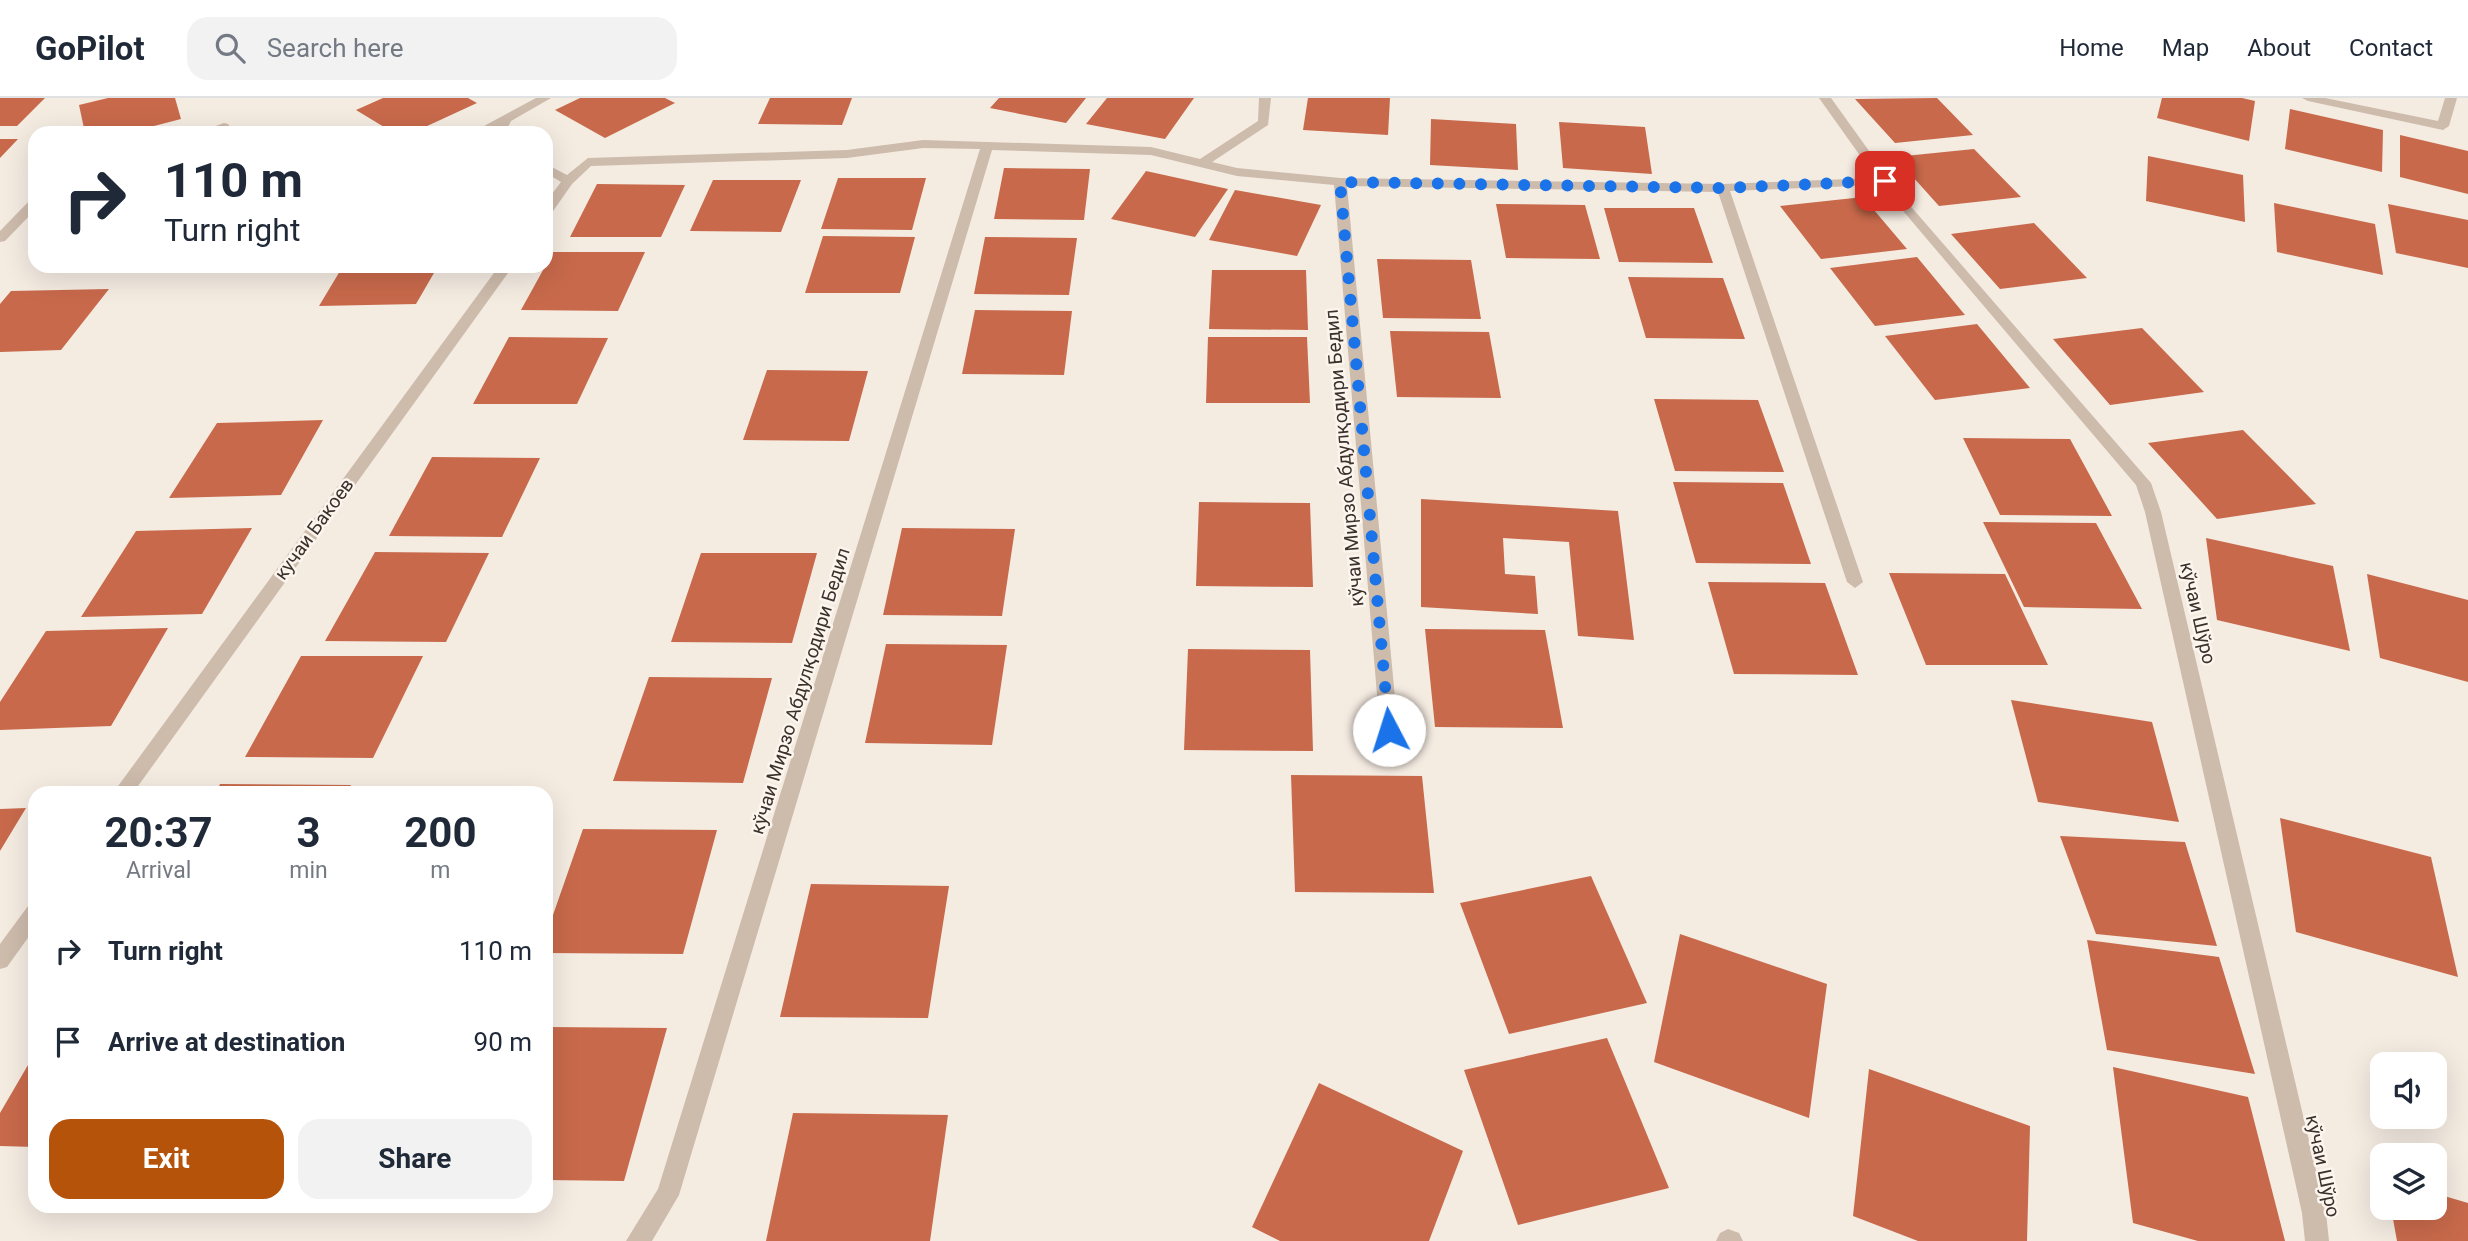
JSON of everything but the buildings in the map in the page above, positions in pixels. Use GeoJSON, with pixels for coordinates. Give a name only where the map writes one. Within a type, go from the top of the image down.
{"type":"FeatureCollection","features":[{"type":"Feature","properties":{"kind":"street"},"geometry":{"type":"LineString","coordinates":[[492,126],[545,98]]}},
{"type":"Feature","properties":{"kind":"street"},"geometry":{"type":"LineString","coordinates":[[1202,163],[1264,122],[1265,98]]}},
{"type":"Feature","properties":{"kind":"street","name":"кўчаи Шўро"},"geometry":{"type":"LineString","coordinates":[[1825,98],[1885,181],[2143,483],[2156,525],[2311,1200],[2317,1241]]}},
{"type":"Feature","properties":{"kind":"street"},"geometry":{"type":"LineString","coordinates":[[2308,98],[2443,126],[2451,98]]}},
{"type":"Feature","properties":{"kind":"street"},"geometry":{"type":"LineString","coordinates":[[502,126],[506,119]]}},
{"type":"Feature","properties":{"kind":"street"},"geometry":{"type":"LineString","coordinates":[[553,201],[568,181],[588,162],[847,154],[923,144],[1151,152],[1237,172],[1340,182],[1723,188],[1885,181]]}},
{"type":"Feature","properties":{"kind":"street","name":"кўчаи Мирзо Абдулқодири Бедил"},"geometry":{"type":"LineString","coordinates":[[638,1241],[668,1195],[987,147]]}},
{"type":"Feature","properties":{"kind":"street"},"geometry":{"type":"LineString","coordinates":[[553,172],[568,181]]}},
{"type":"Feature","properties":{"kind":"street","name":"кўчаи Мирзо Абдулқодири Бедил"},"geometry":{"type":"LineString","coordinates":[[1340,182],[1389,730]]}},
{"type":"Feature","properties":{"kind":"street"},"geometry":{"type":"LineString","coordinates":[[1723,188],[1855,583]]}},
{"type":"Feature","properties":{"kind":"street"},"geometry":{"type":"LineString","coordinates":[[0,239],[28,210]]}},
{"type":"Feature","properties":{"kind":"street","name":"кучаи Бакоев"},"geometry":{"type":"LineString","coordinates":[[127,786],[501,273]]}},
{"type":"Feature","properties":{"kind":"street"},"geometry":{"type":"LineString","coordinates":[[0,960],[28,922]]}},
{"type":"Feature","properties":{"kind":"route"},"geometry":{"type":"LineString","coordinates":[[1389,730],[1340,182],[1723,188],[1885,181]]}}]}
